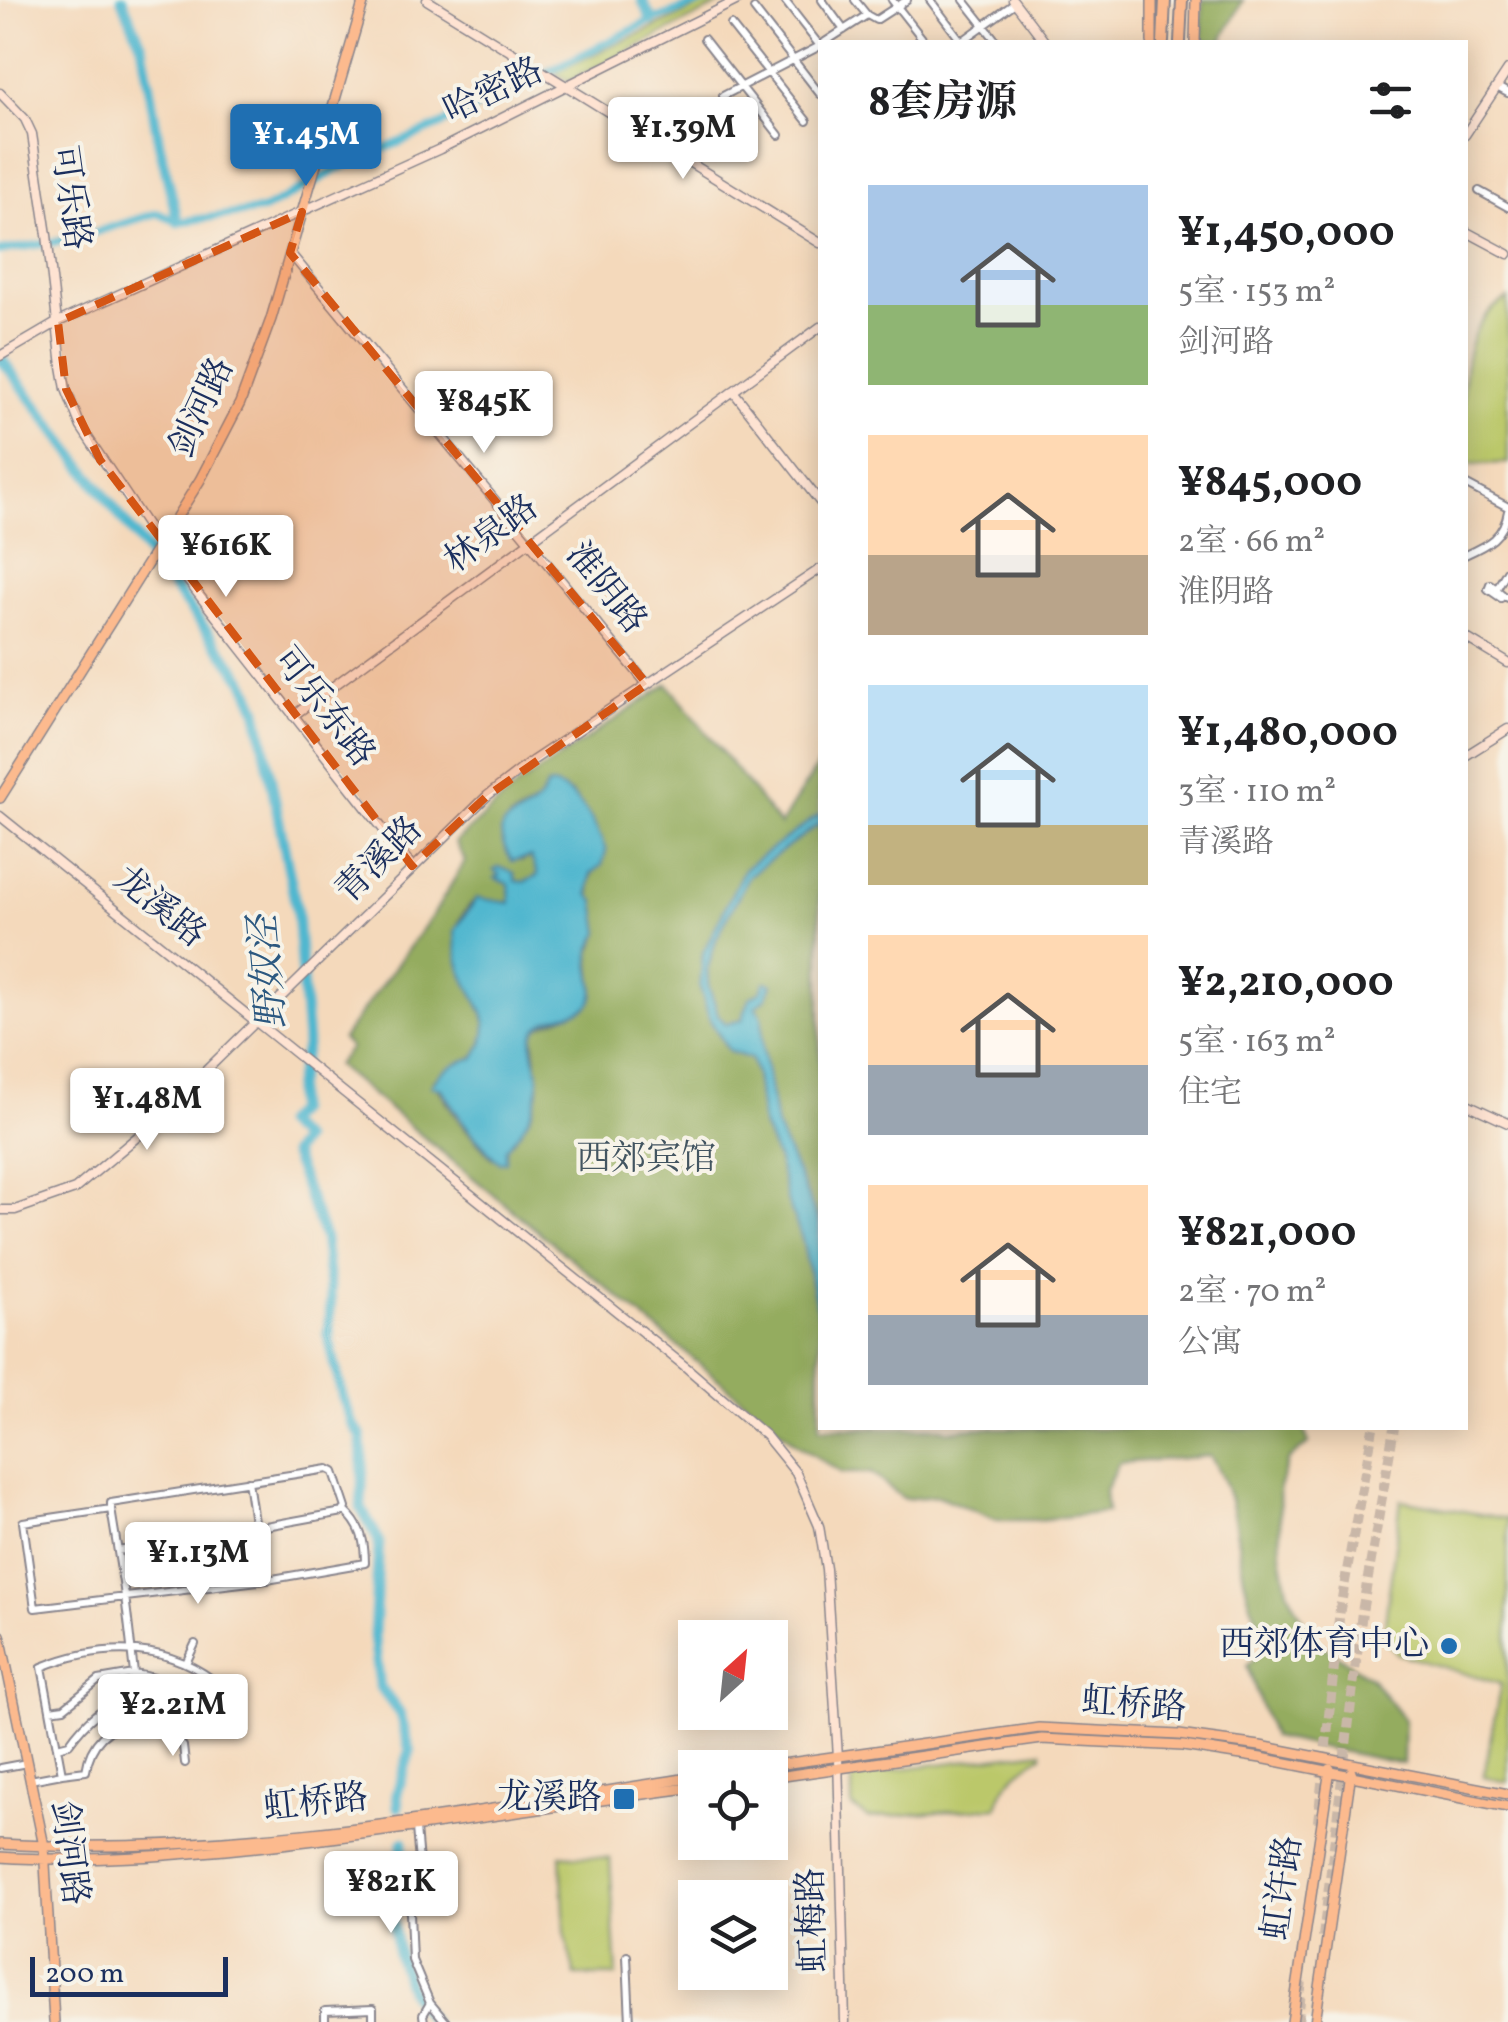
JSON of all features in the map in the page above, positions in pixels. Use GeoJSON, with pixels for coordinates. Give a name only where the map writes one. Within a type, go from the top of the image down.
{"type":"FeatureCollection","features":[{"type":"Feature","properties":{"kind":"highway"},"geometry":{"type":"LineString","coordinates":[[1163,40],[1165,0]]}},
{"type":"Feature","properties":{"kind":"highway"},"geometry":{"type":"LineString","coordinates":[[1180,40],[1182,0]]}},
{"type":"Feature","properties":{"kind":"main road","name":"剑河路"},"geometry":{"type":"LineString","coordinates":[[0,798],[200,480],[240,403],[272,319],[364,0]]}},
{"type":"Feature","properties":{"kind":"main road"},"geometry":{"type":"LineString","coordinates":[[1152,0],[1152,40]]}},
{"type":"Feature","properties":{"kind":"main road"},"geometry":{"type":"LineString","coordinates":[[1195,40],[1196,0]]}},
{"type":"Feature","properties":{"kind":"main road","name":"剑河路"},"geometry":{"type":"LineString","coordinates":[[0,1635],[46,1860],[54,2022]]}},
{"type":"Feature","properties":{"kind":"main road","name":"虹桥路"},"geometry":{"type":"LineString","coordinates":[[788,1764],[1039,1728],[1179,1735],[1260,1746],[1330,1767]]}},
{"type":"Feature","properties":{"kind":"main road","name":"虹桥路"},"geometry":{"type":"LineString","coordinates":[[788,1776],[1042,1738],[1184,1746],[1508,1794]]}},
{"type":"Feature","properties":{"kind":"main road","name":"虹许路"},"geometry":{"type":"LineString","coordinates":[[1292,2022],[1330,1767]]}},
{"type":"Feature","properties":{"kind":"main road","name":"虹桥路"},"geometry":{"type":"LineString","coordinates":[[1351,1770],[1508,1807]]}},
{"type":"Feature","properties":{"kind":"main road","name":"虹许路"},"geometry":{"type":"LineString","coordinates":[[1315,2022],[1351,1770]]}},
{"type":"Feature","properties":{"kind":"main road","name":"虹桥路"},"geometry":{"type":"LineString","coordinates":[[0,1844],[163,1844],[326,1834],[678,1780]]}},
{"type":"Feature","properties":{"kind":"main road","name":"虹桥路"},"geometry":{"type":"LineString","coordinates":[[0,1857],[46,1860],[181,1854],[416,1828],[678,1790]]}},
{"type":"Feature","properties":{"kind":"street"},"geometry":{"type":"LineString","coordinates":[[427,0],[818,242]]}},
{"type":"Feature","properties":{"kind":"street","name":"哈密路"},"geometry":{"type":"LineString","coordinates":[[1,356],[58,322],[440,149],[738,0]]}},
{"type":"Feature","properties":{"kind":"street"},"geometry":{"type":"LineString","coordinates":[[785,0],[818,40]]}},
{"type":"Feature","properties":{"kind":"street"},"geometry":{"type":"LineString","coordinates":[[822,0],[844,30]]}},
{"type":"Feature","properties":{"kind":"street"},"geometry":{"type":"LineString","coordinates":[[856,0],[876,20],[895,3],[907,0]]}},
{"type":"Feature","properties":{"kind":"street"},"geometry":{"type":"LineString","coordinates":[[930,0],[960,40]]}},
{"type":"Feature","properties":{"kind":"street"},"geometry":{"type":"LineString","coordinates":[[964,0],[995,40]]}},
{"type":"Feature","properties":{"kind":"street"},"geometry":{"type":"LineString","coordinates":[[965,40],[1014,1],[1044,40]]}},
{"type":"Feature","properties":{"kind":"street"},"geometry":{"type":"LineString","coordinates":[[895,3],[923,40]]}},
{"type":"Feature","properties":{"kind":"street"},"geometry":{"type":"LineString","coordinates":[[754,9],[818,91]]}},
{"type":"Feature","properties":{"kind":"street"},"geometry":{"type":"LineString","coordinates":[[829,40],[866,14]]}},
{"type":"Feature","properties":{"kind":"street"},"geometry":{"type":"LineString","coordinates":[[731,25],[806,120]]}},
{"type":"Feature","properties":{"kind":"street"},"geometry":{"type":"LineString","coordinates":[[704,40],[780,135]]}},
{"type":"Feature","properties":{"kind":"street"},"geometry":{"type":"LineString","coordinates":[[723,96],[818,47]]}},
{"type":"Feature","properties":{"kind":"street"},"geometry":{"type":"LineString","coordinates":[[1468,130],[1508,70]]}},
{"type":"Feature","properties":{"kind":"street"},"geometry":{"type":"LineString","coordinates":[[1497,87],[1508,92]]}},
{"type":"Feature","properties":{"kind":"street","name":"可乐路"},"geometry":{"type":"LineString","coordinates":[[0,94],[25,120],[32,134],[58,322]]}},
{"type":"Feature","properties":{"kind":"street"},"geometry":{"type":"LineString","coordinates":[[1479,191],[1508,206]]}},
{"type":"Feature","properties":{"kind":"street"},"geometry":{"type":"LineString","coordinates":[[1468,233],[1508,254]]}},
{"type":"Feature","properties":{"kind":"street","name":"淮阴路"},"geometry":{"type":"LineString","coordinates":[[290,253],[647,684]]}},
{"type":"Feature","properties":{"kind":"street","name":"可乐东路"},"geometry":{"type":"LineString","coordinates":[[58,322],[66,389],[81,428],[159,544],[412,866]]}},
{"type":"Feature","properties":{"kind":"street","name":"林泉路"},"geometry":{"type":"LineString","coordinates":[[293,716],[818,328]]}},
{"type":"Feature","properties":{"kind":"street"},"geometry":{"type":"LineString","coordinates":[[732,391],[818,499]]}},
{"type":"Feature","properties":{"kind":"street"},"geometry":{"type":"LineString","coordinates":[[1468,486],[1508,509],[1505,530],[1492,544],[1468,554]]}},
{"type":"Feature","properties":{"kind":"street","name":"青溪路"},"geometry":{"type":"LineString","coordinates":[[0,1210],[16,1210],[75,1188],[142,1132],[412,866],[508,779],[818,570]]}},
{"type":"Feature","properties":{"kind":"street"},"geometry":{"type":"LineString","coordinates":[[1476,581],[1499,593],[1507,570]]}},
{"type":"Feature","properties":{"kind":"street"},"geometry":{"type":"LineString","coordinates":[[1468,639],[1508,663]]}},
{"type":"Feature","properties":{"kind":"street"},"geometry":{"type":"LineString","coordinates":[[1468,754],[1508,730]]}},
{"type":"Feature","properties":{"kind":"street","name":"龙溪路"},"geometry":{"type":"LineString","coordinates":[[0,816],[688,1368],[766,1436],[796,1473],[819,1526],[826,1569],[838,1757]]}},
{"type":"Feature","properties":{"kind":"street"},"geometry":{"type":"LineString","coordinates":[[1468,1105],[1508,1123]]}},
{"type":"Feature","properties":{"kind":"street"},"geometry":{"type":"LineString","coordinates":[[112,1509],[23,1522],[36,1608],[125,1599],[267,1580],[365,1563],[365,1546],[360,1531],[344,1510],[344,1497],[334,1472],[328,1468],[111,1504],[112,1509],[125,1599],[134,1674],[136,1722]]}},
{"type":"Feature","properties":{"kind":"street"},"geometry":{"type":"LineString","coordinates":[[248,1482],[267,1580]]}},
{"type":"Feature","properties":{"kind":"street"},"geometry":{"type":"LineString","coordinates":[[118,1551],[344,1510]]}},
{"type":"Feature","properties":{"kind":"street"},"geometry":{"type":"LineString","coordinates":[[187,1662],[195,1644]]}},
{"type":"Feature","properties":{"kind":"street"},"geometry":{"type":"LineString","coordinates":[[62,1774],[42,1667],[63,1658],[131,1649],[164,1654],[187,1662],[223,1688],[178,1742]]}},
{"type":"Feature","properties":{"kind":"street"},"geometry":{"type":"LineString","coordinates":[[50,1710],[64,1708],[99,1680],[134,1674],[177,1685],[206,1708]]}},
{"type":"Feature","properties":{"kind":"street"},"geometry":{"type":"LineString","coordinates":[[57,1747],[69,1744],[82,1725],[119,1699],[160,1702],[192,1724]]}},
{"type":"Feature","properties":{"kind":"street"},"geometry":{"type":"LineString","coordinates":[[30,1780],[86,1771],[87,1761],[102,1736],[116,1724],[148,1720],[183,1746],[185,1763]]}},
{"type":"Feature","properties":{"kind":"street","name":"虹梅路"},"geometry":{"type":"LineString","coordinates":[[838,1757],[845,2022]]}},
{"type":"Feature","properties":{"kind":"street"},"geometry":{"type":"LineString","coordinates":[[0,1768],[27,1763]]}},
{"type":"Feature","properties":{"kind":"street"},"geometry":{"type":"LineString","coordinates":[[416,1828],[420,1874],[410,1912],[409,1937],[416,1971],[430,2002],[446,2022]]}},
{"type":"Feature","properties":{"kind":"street"},"geometry":{"type":"LineString","coordinates":[[627,1956],[630,2022]]}},
{"type":"Feature","properties":{"kind":"street"},"geometry":{"type":"LineString","coordinates":[[424,2022],[430,2002]]}},
{"type":"Feature","properties":{"kind":"street"},"geometry":{"type":"LineString","coordinates":[[325,2022],[326,2011],[373,2010],[373,2022]]}},
{"type":"Feature","properties":{"kind":"highlighted area"},"geometry":{"type":"Polygon","coordinates":[[[302,212],[290,253],[647,684],[487,796],[412,866],[100,460],[66,389],[58,322],[302,212]]]}},
{"type":"Feature","properties":{"kind":"green space"},"geometry":{"type":"Polygon","coordinates":[[[715,0],[729,0],[569,81],[554,72],[715,0]]]}},
{"type":"Feature","properties":{"kind":"green space"},"geometry":{"type":"Polygon","coordinates":[[[1202,0],[1243,0],[1222,40],[1202,40],[1202,0]]]}},
{"type":"Feature","properties":{"kind":"green space"},"geometry":{"type":"Polygon","coordinates":[[[1508,299],[1508,463],[1472,464],[1468,461],[1468,354],[1477,328],[1490,311],[1508,299]]]}},
{"type":"Feature","properties":{"kind":"green space","name":"西郊宾馆"},"geometry":{"type":"Polygon","coordinates":[[[668,684],[780,825],[818,765],[818,815],[744,869],[703,953],[710,1020],[729,1051],[751,1059],[762,1123],[802,1238],[818,1314],[818,1430],[1304,1430],[1309,1443],[1288,1460],[1279,1488],[1281,1554],[1288,1591],[1313,1639],[1371,1678],[1404,1720],[1403,1764],[1272,1737],[1247,1665],[1271,1643],[1250,1601],[1232,1508],[1210,1456],[1119,1463],[1105,1490],[1107,1512],[1038,1520],[997,1520],[938,1496],[904,1499],[871,1473],[842,1473],[798,1445],[336,1065],[350,1048],[342,1039],[435,912],[465,861],[455,842],[519,785],[668,684]],[[547,786],[538,802],[509,819],[521,861],[531,857],[539,875],[525,882],[516,881],[513,873],[495,871],[510,884],[510,904],[477,898],[460,919],[456,940],[460,961],[479,1001],[485,1039],[471,1060],[433,1080],[459,1121],[492,1158],[514,1140],[533,1110],[539,1086],[533,1036],[538,1027],[587,1007],[594,994],[590,954],[600,933],[590,890],[596,867],[582,807],[571,793],[547,786]]]}},
{"type":"Feature","properties":{"kind":"green space","name":"西郊宾馆"},"geometry":{"type":"Polygon","coordinates":[[[818,824],[818,1220],[776,1126],[755,1006],[761,991],[742,1020],[726,1024],[718,1015],[708,985],[707,970],[716,939],[749,875],[818,824]]]}},
{"type":"Feature","properties":{"kind":"green space","name":"西郊体育中心"},"geometry":{"type":"Polygon","coordinates":[[[1401,1500],[1508,1519],[1508,1782],[1483,1777],[1501,1684],[1398,1654],[1383,1638],[1401,1500]]]}},
{"type":"Feature","properties":{"kind":"green space"},"geometry":{"type":"Polygon","coordinates":[[[1042,1751],[1042,1756],[1008,1783],[997,1807],[868,1818],[852,1807],[852,1775],[1042,1751]]]}},
{"type":"Feature","properties":{"kind":"green space"},"geometry":{"type":"Polygon","coordinates":[[[561,1855],[610,1859],[617,1976],[575,1976],[565,1933],[561,1855]]]}},
{"type":"Feature","properties":{"kind":"water"},"geometry":{"type":"Polygon","coordinates":[[[552,785],[579,802],[606,851],[602,865],[591,874],[589,894],[595,901],[600,933],[590,954],[594,988],[588,1006],[544,1023],[534,1034],[532,1044],[539,1083],[535,1104],[506,1148],[506,1161],[501,1162],[471,1132],[442,1089],[431,1086],[449,1067],[474,1058],[485,1032],[482,1012],[460,964],[455,930],[477,898],[510,903],[509,884],[495,878],[500,875],[494,871],[499,867],[514,873],[516,881],[525,882],[538,875],[531,857],[512,861],[501,835],[507,822],[531,808],[547,786],[552,785]]]}},
{"type":"Feature","properties":{"kind":"water"},"geometry":{"type":"Polygon","coordinates":[[[818,815],[818,824],[749,875],[716,939],[707,970],[718,1015],[726,1024],[742,1020],[750,998],[761,991],[765,982],[772,984],[766,998],[756,1006],[762,1017],[763,1051],[776,1126],[818,1220],[818,1314],[802,1238],[762,1123],[751,1059],[729,1051],[710,1020],[700,987],[703,953],[744,869],[818,815]]]}},
{"type":"Feature","properties":{"kind":"waterway"},"geometry":{"type":"LineString","coordinates":[[122,0],[142,45],[178,222]]}},
{"type":"Feature","properties":{"kind":"waterway"},"geometry":{"type":"LineString","coordinates":[[642,0],[652,20]]}},
{"type":"Feature","properties":{"kind":"waterway"},"geometry":{"type":"LineString","coordinates":[[0,251],[73,239],[157,213],[178,222],[263,210],[348,164],[439,126],[652,20],[709,0]]}},
{"type":"Feature","properties":{"kind":"waterway","name":"野奴泾"},"geometry":{"type":"LineString","coordinates":[[0,357],[245,682],[257,709],[297,912],[307,1042],[296,1088],[296,1110],[284,1124],[302,1140],[292,1153],[324,1237],[331,1300],[328,1335],[342,1395],[361,1436],[361,1508],[379,1541],[374,1636],[380,1687],[400,1714],[410,1751],[397,1793],[398,1807]]}},
{"type":"Feature","properties":{"kind":"waterway","name":"野奴泾"},"geometry":{"type":"LineString","coordinates":[[403,1842],[400,1872],[389,1898],[398,1955],[411,1992],[431,2022]]}},
{"type":"Feature","properties":{"kind":"tunnel"},"geometry":{"type":"LineString","coordinates":[[1318,1822],[1340,1609],[1373,1430]]}},
{"type":"Feature","properties":{"kind":"tunnel"},"geometry":{"type":"LineString","coordinates":[[1323,1937],[1362,1612],[1394,1430]]}},
{"type":"Feature","properties":{"kind":"tunnel"},"geometry":{"type":"LineString","coordinates":[[1298,2022],[1302,1979]]}},
{"type":"Feature","properties":{"kind":"place","name":"西郊体育中心"},"geometry":{"type":"Point","coordinates":[1449,1646]}},
{"type":"Feature","properties":{"kind":"place","name":"龙溪路"},"geometry":{"type":"Point","coordinates":[624,1799]}}]}
